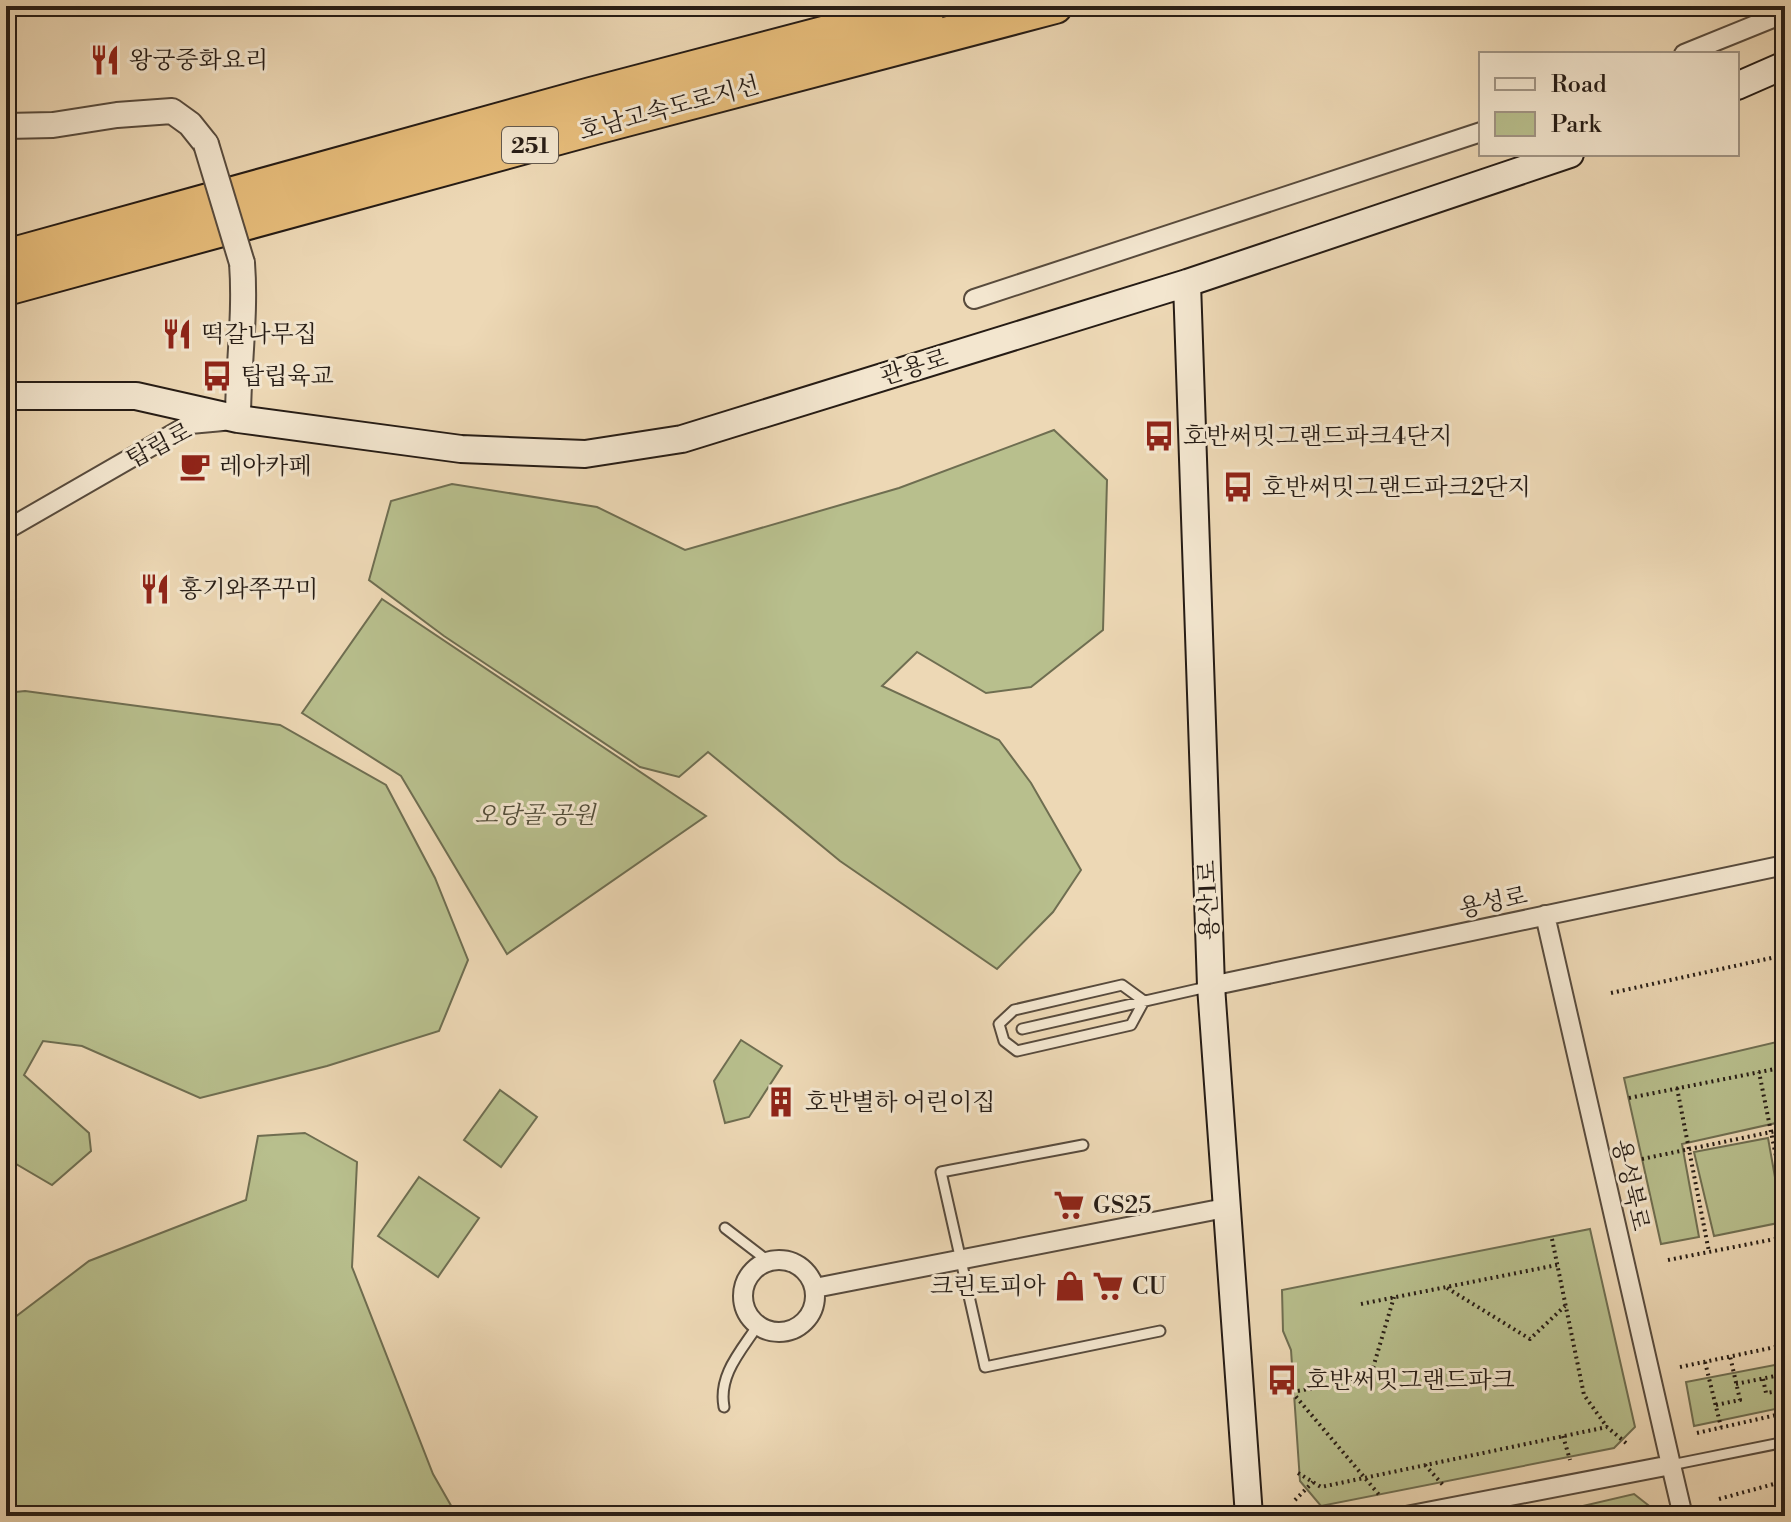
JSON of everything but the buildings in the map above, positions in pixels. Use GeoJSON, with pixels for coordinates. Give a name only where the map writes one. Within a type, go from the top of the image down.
{"type":"FeatureCollection","features":[{"type":"Feature","properties":{"kind":"highway","name":"호남고속도로지선"},"geometry":{"type":"LineString","coordinates":[[6,257],[591,95],[930,6]]}},
{"type":"Feature","properties":{"kind":"highway","name":"호남고속도로지선"},"geometry":{"type":"LineString","coordinates":[[6,288],[599,126],[1055,6]]}},
{"type":"Feature","properties":{"kind":"main road"},"geometry":{"type":"LineString","coordinates":[[1739,85],[1785,65]]}},
{"type":"Feature","properties":{"kind":"main road","name":"관용로"},"geometry":{"type":"LineString","coordinates":[[238,419],[461,449],[585,454],[682,439],[1187,283],[1564,156]]}},
{"type":"Feature","properties":{"kind":"main road","name":"용산1로"},"geometry":{"type":"LineString","coordinates":[[1187,283],[1211,986],[1249,1516]]}},
{"type":"Feature","properties":{"kind":"main road","name":"탑립로"},"geometry":{"type":"LineString","coordinates":[[6,396],[136,396],[238,419]]}},
{"type":"Feature","properties":{"kind":"street"},"geometry":{"type":"LineString","coordinates":[[1689,52],[1785,13]]}},
{"type":"Feature","properties":{"kind":"street"},"geometry":{"type":"LineString","coordinates":[[6,126],[53,125],[117,115],[172,111],[190,124],[206,144],[242,263],[245,303],[238,367],[238,419]]}},
{"type":"Feature","properties":{"kind":"street"},"geometry":{"type":"LineString","coordinates":[[974,299],[1479,133]]}},
{"type":"Feature","properties":{"kind":"street","name":"탑립로"},"geometry":{"type":"LineString","coordinates":[[6,530],[190,424],[238,419]]}},
{"type":"Feature","properties":{"kind":"street","name":"용성로"},"geometry":{"type":"LineString","coordinates":[[1211,986],[1785,865]]}},
{"type":"Feature","properties":{"kind":"street","name":"용성북로"},"geometry":{"type":"LineString","coordinates":[[1545,915],[1683,1516]]}},
{"type":"Feature","properties":{"kind":"street"},"geometry":{"type":"LineString","coordinates":[[815,1288],[1225,1208]]}},
{"type":"Feature","properties":{"kind":"street"},"geometry":{"type":"LineString","coordinates":[[768,1261],[792,1261],[811,1277],[815,1288],[812,1312],[795,1328],[784,1332],[772,1332],[758,1325],[745,1311],[742,1299],[749,1275],[768,1261]]}},
{"type":"Feature","properties":{"kind":"street"},"geometry":{"type":"LineString","coordinates":[[1406,1516],[1671,1465]]}},
{"type":"Feature","properties":{"kind":"lane"},"geometry":{"type":"LineString","coordinates":[[1122,985],[1144,1001],[1131,1025],[1017,1051],[1004,1041],[999,1024],[1014,1010],[1122,985]]}},
{"type":"Feature","properties":{"kind":"lane"},"geometry":{"type":"LineString","coordinates":[[1022,1029],[1211,986]]}},
{"type":"Feature","properties":{"kind":"lane"},"geometry":{"type":"LineString","coordinates":[[1083,1145],[941,1172],[985,1367],[1160,1331]]}},
{"type":"Feature","properties":{"kind":"lane"},"geometry":{"type":"LineString","coordinates":[[725,1228],[768,1261]]}},
{"type":"Feature","properties":{"kind":"lane"},"geometry":{"type":"LineString","coordinates":[[724,1407],[724,1380],[758,1325]]}},
{"type":"Feature","properties":{"kind":"lane"},"geometry":{"type":"LineString","coordinates":[[1671,1465],[1785,1442]]}},
{"type":"Feature","properties":{"kind":"path"},"geometry":{"type":"LineString","coordinates":[[1611,993],[1785,955]]}},
{"type":"Feature","properties":{"kind":"path"},"geometry":{"type":"LineString","coordinates":[[1629,1098],[1785,1067]]}},
{"type":"Feature","properties":{"kind":"path"},"geometry":{"type":"LineString","coordinates":[[1759,1072],[1785,1200]]}},
{"type":"Feature","properties":{"kind":"path"},"geometry":{"type":"LineString","coordinates":[[1677,1088],[1709,1252]]}},
{"type":"Feature","properties":{"kind":"path"},"geometry":{"type":"LineString","coordinates":[[1642,1159],[1785,1129]]}},
{"type":"Feature","properties":{"kind":"path"},"geometry":{"type":"LineString","coordinates":[[1668,1260],[1785,1237]]}},
{"type":"Feature","properties":{"kind":"path"},"geometry":{"type":"LineString","coordinates":[[1552,1239],[1584,1395],[1607,1427],[1626,1443]]}},
{"type":"Feature","properties":{"kind":"path"},"geometry":{"type":"LineString","coordinates":[[1361,1304],[1557,1265]]}},
{"type":"Feature","properties":{"kind":"path"},"geometry":{"type":"LineString","coordinates":[[1445,1287],[1530,1339],[1565,1306]]}},
{"type":"Feature","properties":{"kind":"path"},"geometry":{"type":"LineString","coordinates":[[1381,1497],[1292,1392],[1370,1378],[1394,1297]]}},
{"type":"Feature","properties":{"kind":"path"},"geometry":{"type":"LineString","coordinates":[[1680,1367],[1785,1345]]}},
{"type":"Feature","properties":{"kind":"path"},"geometry":{"type":"LineString","coordinates":[[1736,1384],[1785,1372],[1778,1347]]}},
{"type":"Feature","properties":{"kind":"path"},"geometry":{"type":"LineString","coordinates":[[1716,1405],[1740,1400],[1730,1356]]}},
{"type":"Feature","properties":{"kind":"path"},"geometry":{"type":"LineString","coordinates":[[1705,1362],[1721,1427]]}},
{"type":"Feature","properties":{"kind":"path"},"geometry":{"type":"LineString","coordinates":[[1763,1379],[1766,1393],[1785,1390]]}},
{"type":"Feature","properties":{"kind":"path"},"geometry":{"type":"LineString","coordinates":[[1697,1433],[1785,1413]]}},
{"type":"Feature","properties":{"kind":"path"},"geometry":{"type":"LineString","coordinates":[[1298,1473],[1321,1487],[1607,1427]]}},
{"type":"Feature","properties":{"kind":"path"},"geometry":{"type":"LineString","coordinates":[[1563,1436],[1570,1460]]}},
{"type":"Feature","properties":{"kind":"path"},"geometry":{"type":"LineString","coordinates":[[1425,1465],[1443,1485]]}},
{"type":"Feature","properties":{"kind":"path"},"geometry":{"type":"LineString","coordinates":[[1719,1499],[1785,1481]]}},
{"type":"Feature","properties":{"kind":"path"},"geometry":{"type":"LineString","coordinates":[[1295,1500],[1313,1482]]}},
{"type":"Feature","properties":{"kind":"green space"},"geometry":{"type":"Polygon","coordinates":[[[1054,430],[1107,480],[1103,630],[1031,687],[986,693],[917,652],[882,686],[999,740],[1031,783],[1081,870],[1053,912],[997,969],[840,861],[708,752],[679,777],[640,767],[444,636],[369,580],[391,501],[452,484],[597,507],[685,550],[899,488],[1054,430]]]}},
{"type":"Feature","properties":{"kind":"green space","name":"오당골 공원"},"geometry":{"type":"Polygon","coordinates":[[[382,599],[706,816],[507,954],[401,776],[302,713],[382,599]]]}},
{"type":"Feature","properties":{"kind":"green space"},"geometry":{"type":"Polygon","coordinates":[[[25,691],[280,725],[386,785],[435,878],[468,960],[439,1031],[327,1066],[200,1098],[82,1046],[43,1041],[24,1075],[89,1133],[91,1151],[52,1185],[11,1161],[6,1155],[6,693],[25,691]]]}},
{"type":"Feature","properties":{"kind":"green space"},"geometry":{"type":"Polygon","coordinates":[[[741,1040],[782,1066],[749,1117],[725,1123],[714,1081],[741,1040]]]}},
{"type":"Feature","properties":{"kind":"green space"},"geometry":{"type":"Polygon","coordinates":[[[1785,1040],[1785,1121],[1682,1144],[1699,1237],[1661,1244],[1624,1078],[1785,1040]]]}},
{"type":"Feature","properties":{"kind":"green space"},"geometry":{"type":"Polygon","coordinates":[[[500,1090],[537,1117],[501,1167],[464,1140],[500,1090]]]}},
{"type":"Feature","properties":{"kind":"green space"},"geometry":{"type":"Polygon","coordinates":[[[305,1133],[357,1162],[352,1267],[433,1474],[457,1516],[6,1516],[6,1324],[89,1261],[246,1200],[258,1136],[305,1133]]]}},
{"type":"Feature","properties":{"kind":"green space"},"geometry":{"type":"Polygon","coordinates":[[[1768,1138],[1783,1222],[1714,1236],[1694,1152],[1768,1138]]]}},
{"type":"Feature","properties":{"kind":"green space"},"geometry":{"type":"Polygon","coordinates":[[[419,1177],[479,1218],[438,1277],[378,1236],[419,1177]]]}},
{"type":"Feature","properties":{"kind":"green space"},"geometry":{"type":"Polygon","coordinates":[[[1590,1229],[1635,1427],[1614,1448],[1321,1506],[1300,1481],[1291,1350],[1283,1331],[1282,1290],[1590,1229]]]}},
{"type":"Feature","properties":{"kind":"green space"},"geometry":{"type":"Polygon","coordinates":[[[1785,1363],[1785,1407],[1694,1426],[1686,1382],[1785,1363]]]}},
{"type":"Feature","properties":{"kind":"green space"},"geometry":{"type":"Polygon","coordinates":[[[1634,1494],[1658,1516],[1540,1516],[1634,1494]]]}},
{"type":"Feature","properties":{"kind":"place","name":"왕궁중화요리"},"geometry":{"type":"Point","coordinates":[105,60]}},
{"type":"Feature","properties":{"kind":"place","name":"떡갈나무집"},"geometry":{"type":"Point","coordinates":[177,334]}},
{"type":"Feature","properties":{"kind":"place","name":"탑립육교"},"geometry":{"type":"Point","coordinates":[217,376]}},
{"type":"Feature","properties":{"kind":"place","name":"호반써밋그랜드파크4단지"},"geometry":{"type":"Point","coordinates":[1159,436]}},
{"type":"Feature","properties":{"kind":"place","name":"레아카페"},"geometry":{"type":"Point","coordinates":[195,466]}},
{"type":"Feature","properties":{"kind":"place","name":"호반써밋그랜드파크2단지"},"geometry":{"type":"Point","coordinates":[1238,487]}},
{"type":"Feature","properties":{"kind":"place","name":"홍기와쭈꾸미"},"geometry":{"type":"Point","coordinates":[155,589]}},
{"type":"Feature","properties":{"kind":"place","name":"호반별하 어린이집"},"geometry":{"type":"Point","coordinates":[781,1102]}},
{"type":"Feature","properties":{"kind":"place","name":"GS25"},"geometry":{"type":"Point","coordinates":[1069,1205]}},
{"type":"Feature","properties":{"kind":"place","name":"크린토피아"},"geometry":{"type":"Point","coordinates":[1070,1286]}},
{"type":"Feature","properties":{"kind":"place","name":"CU"},"geometry":{"type":"Point","coordinates":[1108,1286]}},
{"type":"Feature","properties":{"kind":"place","name":"호반써밋그랜드파크"},"geometry":{"type":"Point","coordinates":[1282,1380]}}]}
